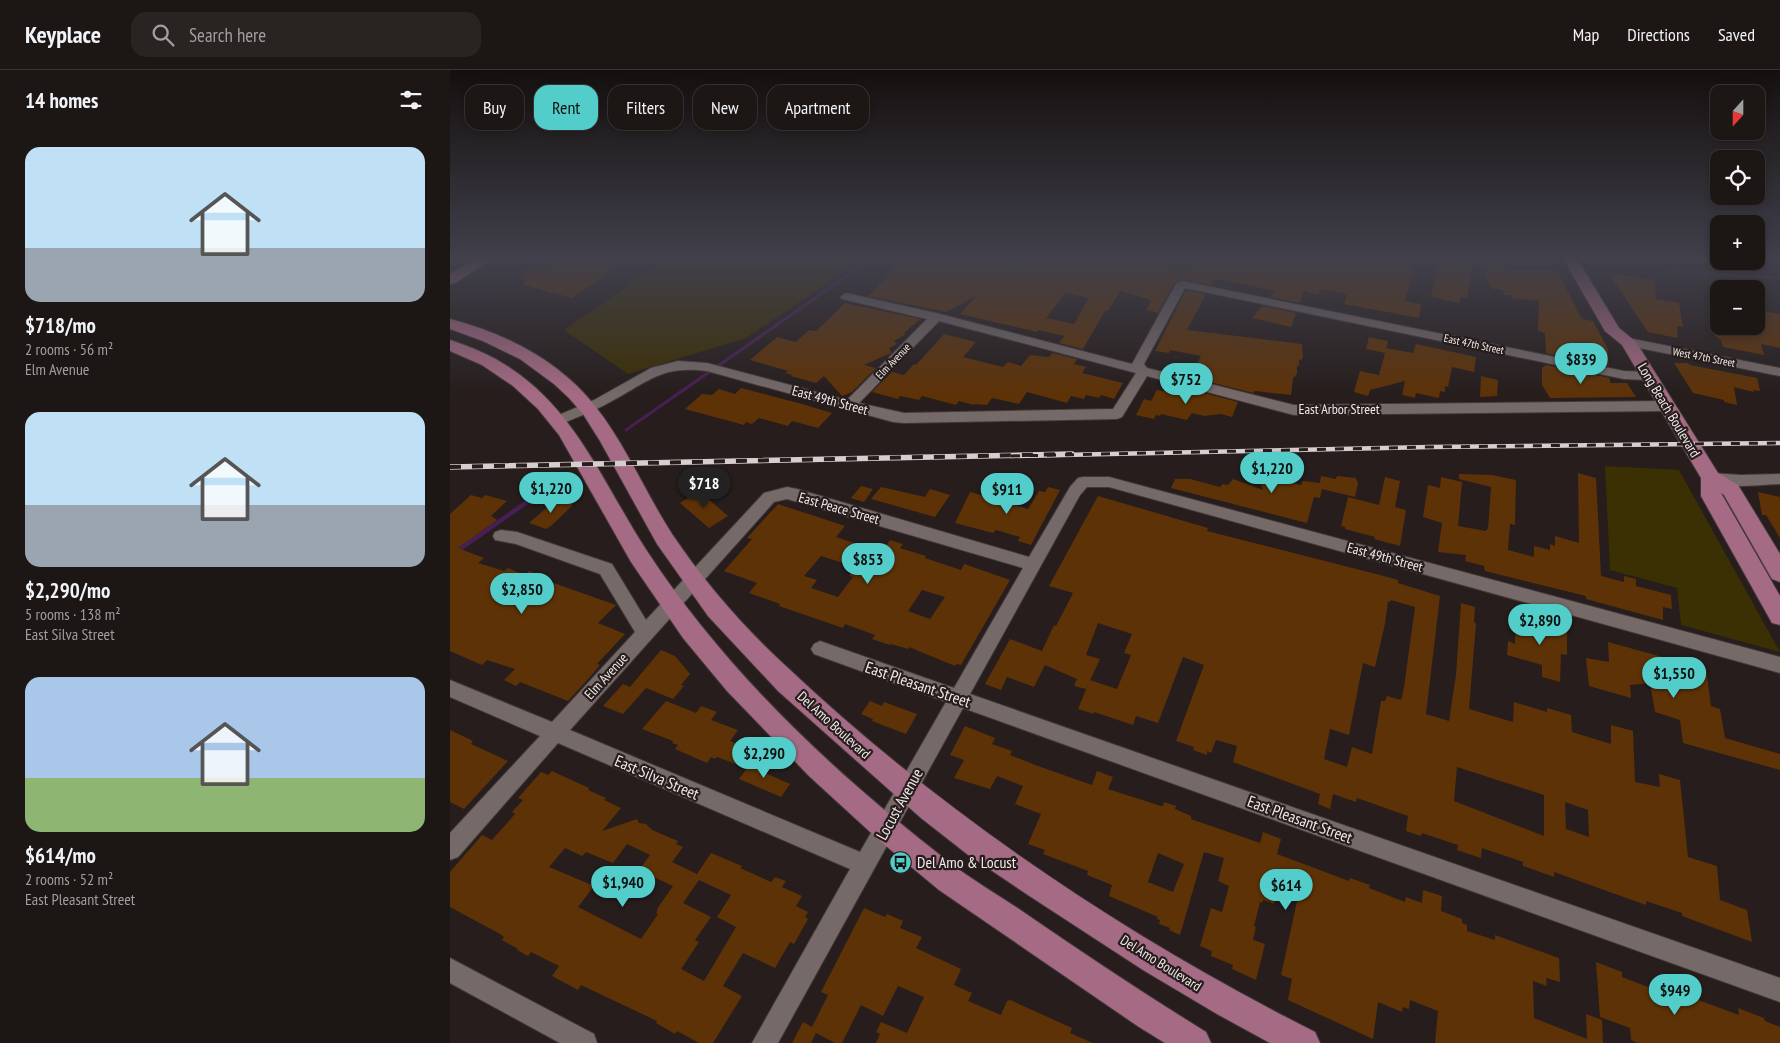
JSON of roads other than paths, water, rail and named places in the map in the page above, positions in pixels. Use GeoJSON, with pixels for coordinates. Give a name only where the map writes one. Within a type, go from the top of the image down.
{"type":"FeatureCollection","features":[{"type":"Feature","properties":{"kind":"main road","name":"Long Beach Boulevard"},"geometry":{"type":"LineString","coordinates":[[1598,305],[1613,331],[1628,342],[1711,478],[1730,490],[1780,573]]}},
{"type":"Feature","properties":{"kind":"main road","name":"Long Beach Boulevard"},"geometry":{"type":"LineString","coordinates":[[1615,305],[1631,332],[1628,342]]}},
{"type":"Feature","properties":{"kind":"main road","name":"Del Amo Boulevard"},"geometry":{"type":"LineString","coordinates":[[450,324],[487,337],[517,351],[568,387],[587,407],[603,431],[651,517],[693,579],[722,615],[777,673],[908,790],[976,843],[1093,921],[1190,982],[1304,1043]]}},
{"type":"Feature","properties":{"kind":"main road"},"geometry":{"type":"LineString","coordinates":[[450,345],[475,354],[511,375],[543,402],[576,444],[612,511],[671,603],[708,652],[750,700],[823,770],[886,828],[941,873],[1050,948],[1195,1043]]}},
{"type":"Feature","properties":{"kind":"main road","name":"Long Beach Boulevard"},"geometry":{"type":"LineString","coordinates":[[1711,478],[1711,496],[1780,616]]}},
{"type":"Feature","properties":{"kind":"street","name":"East Arbor Street"},"geometry":{"type":"LineString","coordinates":[[884,305],[936,317],[1294,410],[1666,406]]}},
{"type":"Feature","properties":{"kind":"street"},"geometry":{"type":"LineString","coordinates":[[1143,372],[1138,364],[1170,305]]}},
{"type":"Feature","properties":{"kind":"street","name":"East 47th Street"},"geometry":{"type":"LineString","coordinates":[[1286,305],[1624,375],[1648,376]]}},
{"type":"Feature","properties":{"kind":"street","name":"Elm Avenue"},"geometry":{"type":"LineString","coordinates":[[850,405],[936,317]]}},
{"type":"Feature","properties":{"kind":"street","name":"West 47th Street"},"geometry":{"type":"LineString","coordinates":[[1628,342],[1780,372]]}},
{"type":"Feature","properties":{"kind":"street","name":"East 49th Street"},"geometry":{"type":"LineString","coordinates":[[558,420],[611,397],[653,370],[681,364],[707,366],[893,417],[904,418],[1117,414],[1143,372]]}},
{"type":"Feature","properties":{"kind":"street"},"geometry":{"type":"LineString","coordinates":[[1711,478],[1741,480],[1780,479]]}},
{"type":"Feature","properties":{"kind":"street"},"geometry":{"type":"LineString","coordinates":[[1741,480],[1780,489]]}},
{"type":"Feature","properties":{"kind":"street","name":"East 49th Street"},"geometry":{"type":"LineString","coordinates":[[1033,565],[1075,491],[1083,482],[1109,482],[1780,665]]}},
{"type":"Feature","properties":{"kind":"street","name":"East Peace Street"},"geometry":{"type":"LineString","coordinates":[[761,503],[769,497],[776,495],[786,493],[797,495],[1033,565]]}},
{"type":"Feature","properties":{"kind":"street","name":"Elm Avenue"},"geometry":{"type":"LineString","coordinates":[[450,849],[761,503]]}},
{"type":"Feature","properties":{"kind":"street"},"geometry":{"type":"LineString","coordinates":[[501,536],[517,538],[606,569],[645,633]]}},
{"type":"Feature","properties":{"kind":"street","name":"Locust Avenue"},"geometry":{"type":"LineString","coordinates":[[764,1043],[1033,565]]}},
{"type":"Feature","properties":{"kind":"street","name":"East Pleasant Street"},"geometry":{"type":"LineString","coordinates":[[820,649],[1780,990]]}},
{"type":"Feature","properties":{"kind":"street","name":"East Silva Street"},"geometry":{"type":"LineString","coordinates":[[450,688],[864,865]]}},
{"type":"Feature","properties":{"kind":"street"},"geometry":{"type":"LineString","coordinates":[[450,970],[585,1043]]}},
{"type":"Feature","properties":{"kind":"waterway"},"geometry":{"type":"LineString","coordinates":[[626,430],[805,305]]}},
{"type":"Feature","properties":{"kind":"waterway"},"geometry":{"type":"LineString","coordinates":[[450,556],[567,474]]}},
{"type":"Feature","properties":{"kind":"railway"},"geometry":{"type":"LineString","coordinates":[[1011,456],[1430,447],[1780,443]]}},
{"type":"Feature","properties":{"kind":"railway"},"geometry":{"type":"LineString","coordinates":[[450,467],[1072,454]]}},
{"type":"Feature","properties":{"kind":"place","name":"Del Amo & Locust"},"geometry":{"type":"Point","coordinates":[901,862]}}]}
